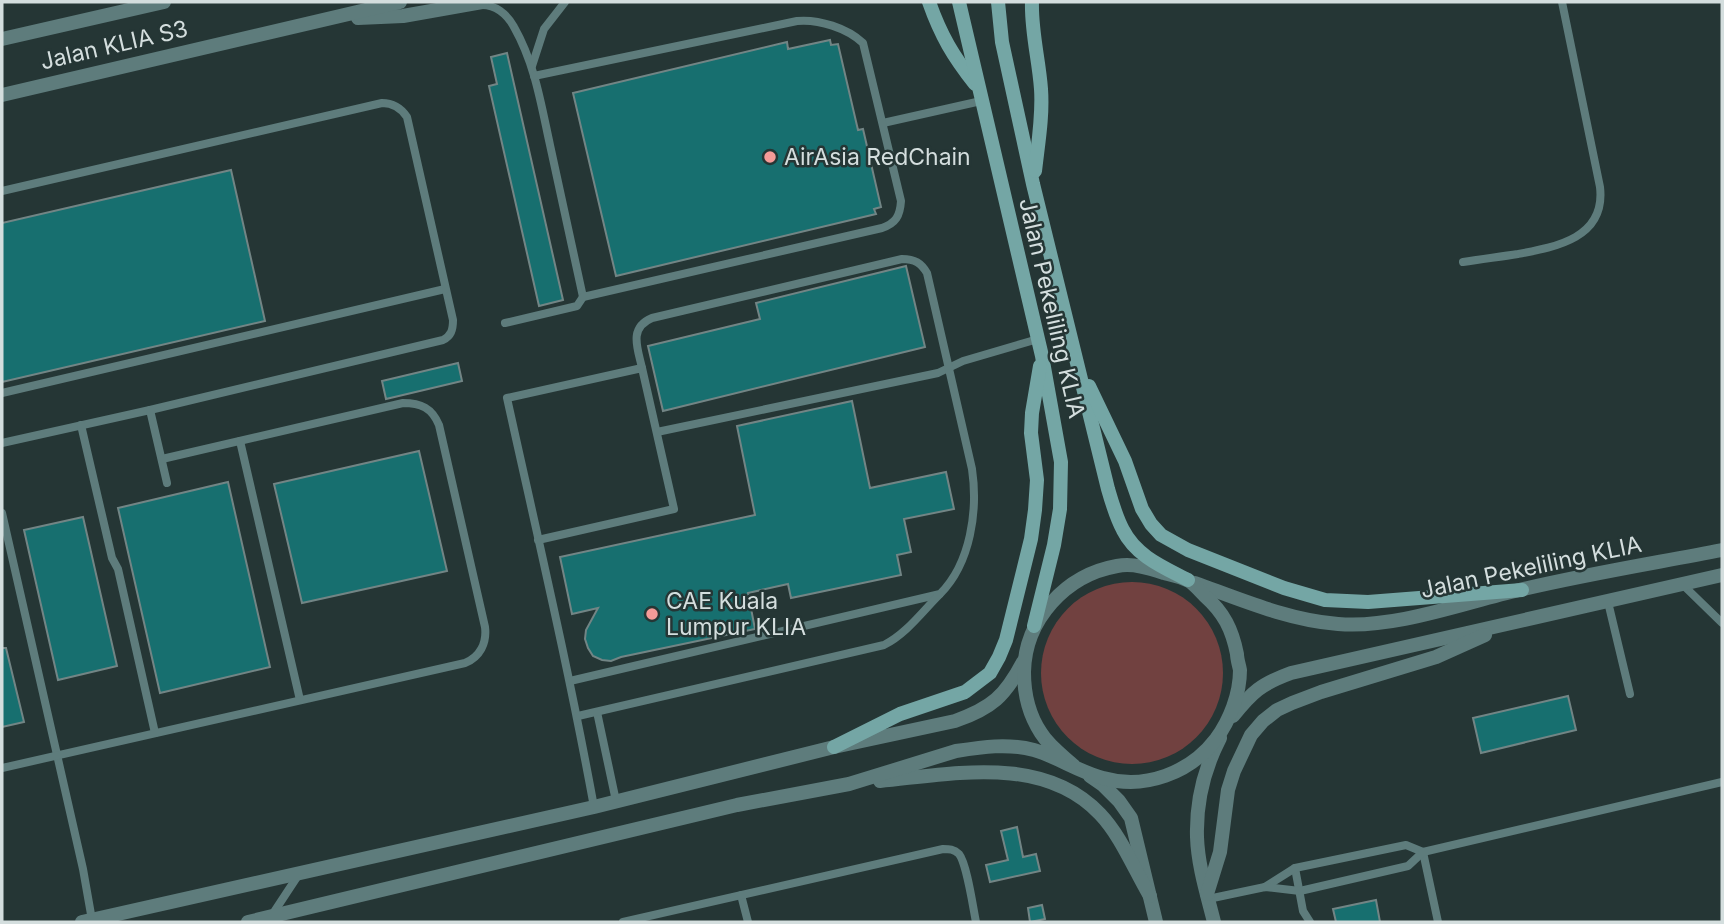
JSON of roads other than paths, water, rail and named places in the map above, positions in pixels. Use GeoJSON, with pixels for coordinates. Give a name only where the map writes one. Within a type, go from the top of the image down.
{"type":"FeatureCollection","features":[{"type":"Feature","properties":{"kind":"main road"},"geometry":{"type":"LineString","coordinates":[[929,2],[947,45],[980,94]]}},
{"type":"Feature","properties":{"kind":"main road","name":"Jalan Pekeliling KLIA"},"geometry":{"type":"LineString","coordinates":[[959,2],[1042,356],[1058,438],[1062,483],[1060,509],[1034,626]]}},
{"type":"Feature","properties":{"kind":"main road","name":"Jalan Pekeliling KLIA"},"geometry":{"type":"LineString","coordinates":[[998,2],[1002,42],[1033,184],[1116,517],[1135,547],[1150,560],[1188,580]]}},
{"type":"Feature","properties":{"kind":"main road"},"geometry":{"type":"LineString","coordinates":[[1032,2],[1031,20],[1042,107],[1033,184]]}},
{"type":"Feature","properties":{"kind":"main road"},"geometry":{"type":"LineString","coordinates":[[834,747],[900,715],[965,692],[990,673],[999,657],[1006,640],[1031,539],[1037,480],[1031,413],[1042,356]]}},
{"type":"Feature","properties":{"kind":"main road"},"geometry":{"type":"LineString","coordinates":[[1076,360],[1125,461],[1142,509],[1156,529],[1174,543],[1284,588],[1325,600],[1368,602],[1521,590]]}},
{"type":"Feature","properties":{"kind":"street","name":"Jalan KLIA S3"},"geometry":{"type":"LineString","coordinates":[[2,39],[164,2]]}},
{"type":"Feature","properties":{"kind":"street","name":"Jalan KLIA S3"},"geometry":{"type":"LineString","coordinates":[[2,95],[400,2]]}},
{"type":"Feature","properties":{"kind":"street"},"geometry":{"type":"LineString","coordinates":[[321,21],[403,16],[482,2]]}},
{"type":"Feature","properties":{"kind":"street","name":"Jalan Pekeliling KLIA"},"geometry":{"type":"LineString","coordinates":[[1722,550],[1521,590],[1398,620],[1357,625],[1307,620],[1144,567],[1119,566],[1084,576],[1055,597],[1034,626],[1024,658],[1024,687],[1031,715],[1041,734],[1057,752],[1074,766],[1103,778],[1134,782],[1165,776],[1193,763],[1209,749],[1255,691],[1270,681],[1291,673],[1722,575]]}},
{"type":"Feature","properties":{"kind":"street","name":"Jalan Pekeliling KLIA"},"geometry":{"type":"LineString","coordinates":[[1188,580],[1219,608],[1233,635],[1240,670],[1236,699],[1227,724]]}},
{"type":"Feature","properties":{"kind":"street"},"geometry":{"type":"LineString","coordinates":[[1208,896],[1220,852],[1224,811],[1231,781],[1251,735],[1264,721],[1277,710],[1292,703],[1436,657],[1518,621]]}},
{"type":"Feature","properties":{"kind":"street"},"geometry":{"type":"LineString","coordinates":[[87,921],[594,807],[834,747],[955,721],[987,707],[998,698],[1011,684],[1024,658]]}},
{"type":"Feature","properties":{"kind":"street"},"geometry":{"type":"LineString","coordinates":[[1214,922],[1200,865],[1197,837],[1199,805],[1204,775],[1227,724]]}},
{"type":"Feature","properties":{"kind":"street"},"geometry":{"type":"LineString","coordinates":[[849,784],[956,751],[988,746],[1013,746],[1033,750],[1074,766],[1103,785],[1131,818],[1156,922]]}},
{"type":"Feature","properties":{"kind":"street"},"geometry":{"type":"LineString","coordinates":[[248,922],[270,920],[737,805],[849,784],[985,771],[1030,776],[1052,782],[1087,801],[1114,833],[1150,896]]}},
{"type":"Feature","properties":{"kind":"lane"},"geometry":{"type":"LineString","coordinates":[[532,66],[544,29],[565,2]]}},
{"type":"Feature","properties":{"kind":"lane"},"geometry":{"type":"LineString","coordinates":[[1463,262],[1564,244],[1587,228],[1600,206],[1600,187],[1562,2]]}},
{"type":"Feature","properties":{"kind":"lane"},"geometry":{"type":"LineString","coordinates":[[461,6],[486,5],[506,15],[514,26],[532,66],[583,297]]}},
{"type":"Feature","properties":{"kind":"lane"},"geometry":{"type":"LineString","coordinates":[[505,323],[577,306],[583,297],[882,228],[897,219],[900,211],[901,201],[863,43],[849,32],[810,20],[534,76]]}},
{"type":"Feature","properties":{"kind":"lane"},"geometry":{"type":"LineString","coordinates":[[883,122],[980,94]]}},
{"type":"Feature","properties":{"kind":"lane"},"geometry":{"type":"LineString","coordinates":[[2,191],[388,103],[399,107],[407,117],[453,320],[453,328],[443,341],[2,443]]}},
{"type":"Feature","properties":{"kind":"lane"},"geometry":{"type":"LineString","coordinates":[[538,540],[674,509],[636,340],[640,326],[645,321],[889,262],[911,259],[918,262],[927,273],[974,482],[970,532],[966,547],[954,576],[940,594],[901,633],[884,645],[578,716]]}},
{"type":"Feature","properties":{"kind":"lane"},"geometry":{"type":"LineString","coordinates":[[2,393],[445,289]]}},
{"type":"Feature","properties":{"kind":"lane"},"geometry":{"type":"LineString","coordinates":[[657,432],[938,373],[963,361],[1038,340]]}},
{"type":"Feature","properties":{"kind":"lane"},"geometry":{"type":"LineString","coordinates":[[594,807],[578,716],[507,398],[642,369]]}},
{"type":"Feature","properties":{"kind":"lane"},"geometry":{"type":"LineString","coordinates":[[2,768],[465,663],[472,660],[484,645],[485,627],[439,425],[430,410],[422,405],[403,403],[162,459]]}},
{"type":"Feature","properties":{"kind":"lane"},"geometry":{"type":"LineString","coordinates":[[150,410],[167,483]]}},
{"type":"Feature","properties":{"kind":"lane"},"geometry":{"type":"LineString","coordinates":[[81,425],[112,558],[118,569],[155,733]]}},
{"type":"Feature","properties":{"kind":"lane"},"geometry":{"type":"LineString","coordinates":[[240,441],[300,701]]}},
{"type":"Feature","properties":{"kind":"lane"},"geometry":{"type":"LineString","coordinates":[[2,513],[83,869],[87,921]]}},
{"type":"Feature","properties":{"kind":"lane"},"geometry":{"type":"LineString","coordinates":[[1682,584],[1722,623]]}},
{"type":"Feature","properties":{"kind":"lane"},"geometry":{"type":"LineString","coordinates":[[570,681],[940,594]]}},
{"type":"Feature","properties":{"kind":"lane"},"geometry":{"type":"LineString","coordinates":[[1608,602],[1630,694]]}},
{"type":"Feature","properties":{"kind":"lane"},"geometry":{"type":"LineString","coordinates":[[597,712],[616,801]]}},
{"type":"Feature","properties":{"kind":"lane"},"geometry":{"type":"LineString","coordinates":[[1208,896],[1265,887],[1300,891],[1408,866],[1423,852],[1722,782]]}},
{"type":"Feature","properties":{"kind":"lane"},"geometry":{"type":"LineString","coordinates":[[1265,887],[1295,869],[1406,845],[1423,852]]}},
{"type":"Feature","properties":{"kind":"lane"},"geometry":{"type":"LineString","coordinates":[[623,922],[943,849],[955,851],[962,860],[976,922]]}},
{"type":"Feature","properties":{"kind":"lane"},"geometry":{"type":"LineString","coordinates":[[1423,852],[1438,922]]}},
{"type":"Feature","properties":{"kind":"lane"},"geometry":{"type":"LineString","coordinates":[[1295,869],[1303,911],[1310,922]]}},
{"type":"Feature","properties":{"kind":"lane"},"geometry":{"type":"LineString","coordinates":[[270,920],[299,874]]}},
{"type":"Feature","properties":{"kind":"lane"},"geometry":{"type":"LineString","coordinates":[[741,895],[748,922]]}},
{"type":"Feature","properties":{"kind":"place","name":"AirAsia RedChain"},"geometry":{"type":"Point","coordinates":[770,157]}},
{"type":"Feature","properties":{"kind":"place","name":"CAE Kuala Lumpur KLIA"},"geometry":{"type":"Point","coordinates":[652,614]}}]}
